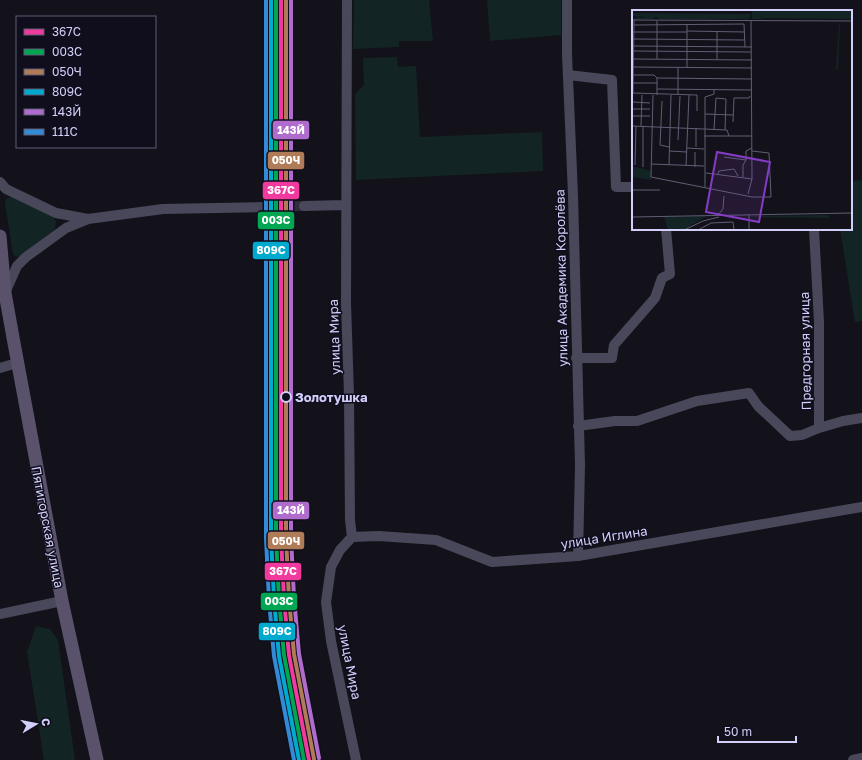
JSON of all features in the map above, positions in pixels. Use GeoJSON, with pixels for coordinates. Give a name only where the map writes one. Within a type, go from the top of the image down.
{"type":"FeatureCollection","features":[{"type":"Feature","properties":{"kind":"main road","name":"Пятигорская улица"},"geometry":{"type":"LineString","coordinates":[[0,236],[6,293],[17,363],[62,601],[97,760]]}},
{"type":"Feature","properties":{"kind":"main road","name":"Пятигорская улица"},"geometry":{"type":"LineString","coordinates":[[0,279],[6,293]]}},
{"type":"Feature","properties":{"kind":"street","name":"улица Мира"},"geometry":{"type":"LineString","coordinates":[[347,0],[346,205],[350,520],[352,537],[340,550],[331,567],[326,602],[331,641],[356,760]]}},
{"type":"Feature","properties":{"kind":"street","name":"улица Академика Королёва"},"geometry":{"type":"LineString","coordinates":[[566,0],[580,465],[578,556]]}},
{"type":"Feature","properties":{"kind":"street"},"geometry":{"type":"LineString","coordinates":[[568,75],[612,80],[616,187],[632,187]]}},
{"type":"Feature","properties":{"kind":"street"},"geometry":{"type":"LineString","coordinates":[[0,182],[6,189],[56,213],[88,219]]}},
{"type":"Feature","properties":{"kind":"street"},"geometry":{"type":"LineString","coordinates":[[304,206],[346,205]]}},
{"type":"Feature","properties":{"kind":"street"},"geometry":{"type":"LineString","coordinates":[[6,293],[17,266],[26,257],[66,228],[88,219],[163,209],[264,207]]}},
{"type":"Feature","properties":{"kind":"street"},"geometry":{"type":"LineString","coordinates":[[576,358],[612,358],[614,345],[655,298],[662,278],[670,274],[666,230]]}},
{"type":"Feature","properties":{"kind":"street","name":"Предгорная улица"},"geometry":{"type":"LineString","coordinates":[[814,230],[819,322],[819,428],[843,421],[862,418]]}},
{"type":"Feature","properties":{"kind":"street"},"geometry":{"type":"LineString","coordinates":[[0,368],[17,363]]}},
{"type":"Feature","properties":{"kind":"street"},"geometry":{"type":"LineString","coordinates":[[578,426],[615,421],[637,422],[697,401],[749,393],[758,406],[790,436],[802,435],[819,428]]}},
{"type":"Feature","properties":{"kind":"street","name":"улица Иглина"},"geometry":{"type":"LineString","coordinates":[[352,537],[379,536],[436,540],[492,562],[578,556],[862,506]]}},
{"type":"Feature","properties":{"kind":"street"},"geometry":{"type":"LineString","coordinates":[[0,614],[62,601]]}},
{"type":"Feature","properties":{"kind":"street"},"geometry":{"type":"LineString","coordinates":[[853,760],[862,758]]}},
{"type":"Feature","properties":{"kind":"shaded area"},"geometry":{"type":"Polygon","coordinates":[[[354,0],[429,0],[433,41],[399,41],[399,47],[353,49],[354,0]]]}},
{"type":"Feature","properties":{"kind":"shaded area"},"geometry":{"type":"Polygon","coordinates":[[[487,0],[561,0],[561,35],[490,41],[487,0]]]}},
{"type":"Feature","properties":{"kind":"shaded area"},"geometry":{"type":"Polygon","coordinates":[[[397,57],[398,67],[416,66],[420,137],[542,132],[543,171],[356,180],[355,94],[364,85],[363,58],[397,57]]]}},
{"type":"Feature","properties":{"kind":"shaded area"},"geometry":{"type":"Polygon","coordinates":[[[862,180],[862,321],[855,322],[840,230],[852,230],[852,181],[862,180]]]}},
{"type":"Feature","properties":{"kind":"shaded area"},"geometry":{"type":"Polygon","coordinates":[[[11,197],[52,215],[56,221],[55,229],[21,256],[16,257],[13,254],[5,203],[6,199],[11,197]]]}},
{"type":"Feature","properties":{"kind":"shaded area"},"geometry":{"type":"Polygon","coordinates":[[[36,626],[50,629],[58,640],[75,760],[44,760],[27,652],[36,626]]]}},
{"type":"Feature","properties":{"kind":"tunnel"},"geometry":{"type":"LineString","coordinates":[[264,207],[304,206]]}},
{"type":"Feature","properties":{"kind":"transit line","name":"111С"},"geometry":{"type":"LineString","coordinates":[[266,0],[266,538],[269,600],[274,656],[294,760]]}},
{"type":"Feature","properties":{"kind":"transit line","name":"809С"},"geometry":{"type":"LineString","coordinates":[[271,0],[271,537],[279,656],[299,760]]}},
{"type":"Feature","properties":{"kind":"transit line","name":"003С"},"geometry":{"type":"LineString","coordinates":[[276,0],[276,537],[279,599],[284,655],[304,760]]}},
{"type":"Feature","properties":{"kind":"transit line","name":"367С"},"geometry":{"type":"LineString","coordinates":[[281,0],[281,537],[284,599],[289,655],[309,760]]}},
{"type":"Feature","properties":{"kind":"transit line","name":"050Ч"},"geometry":{"type":"LineString","coordinates":[[286,0],[286,537],[289,599],[294,654],[314,759]]}},
{"type":"Feature","properties":{"kind":"transit line","name":"143Й"},"geometry":{"type":"LineString","coordinates":[[291,0],[291,537],[299,654],[319,758]]}},
{"type":"Feature","properties":{"kind":"place","name":"Золотушка"},"geometry":{"type":"Point","coordinates":[286,397]}}]}
